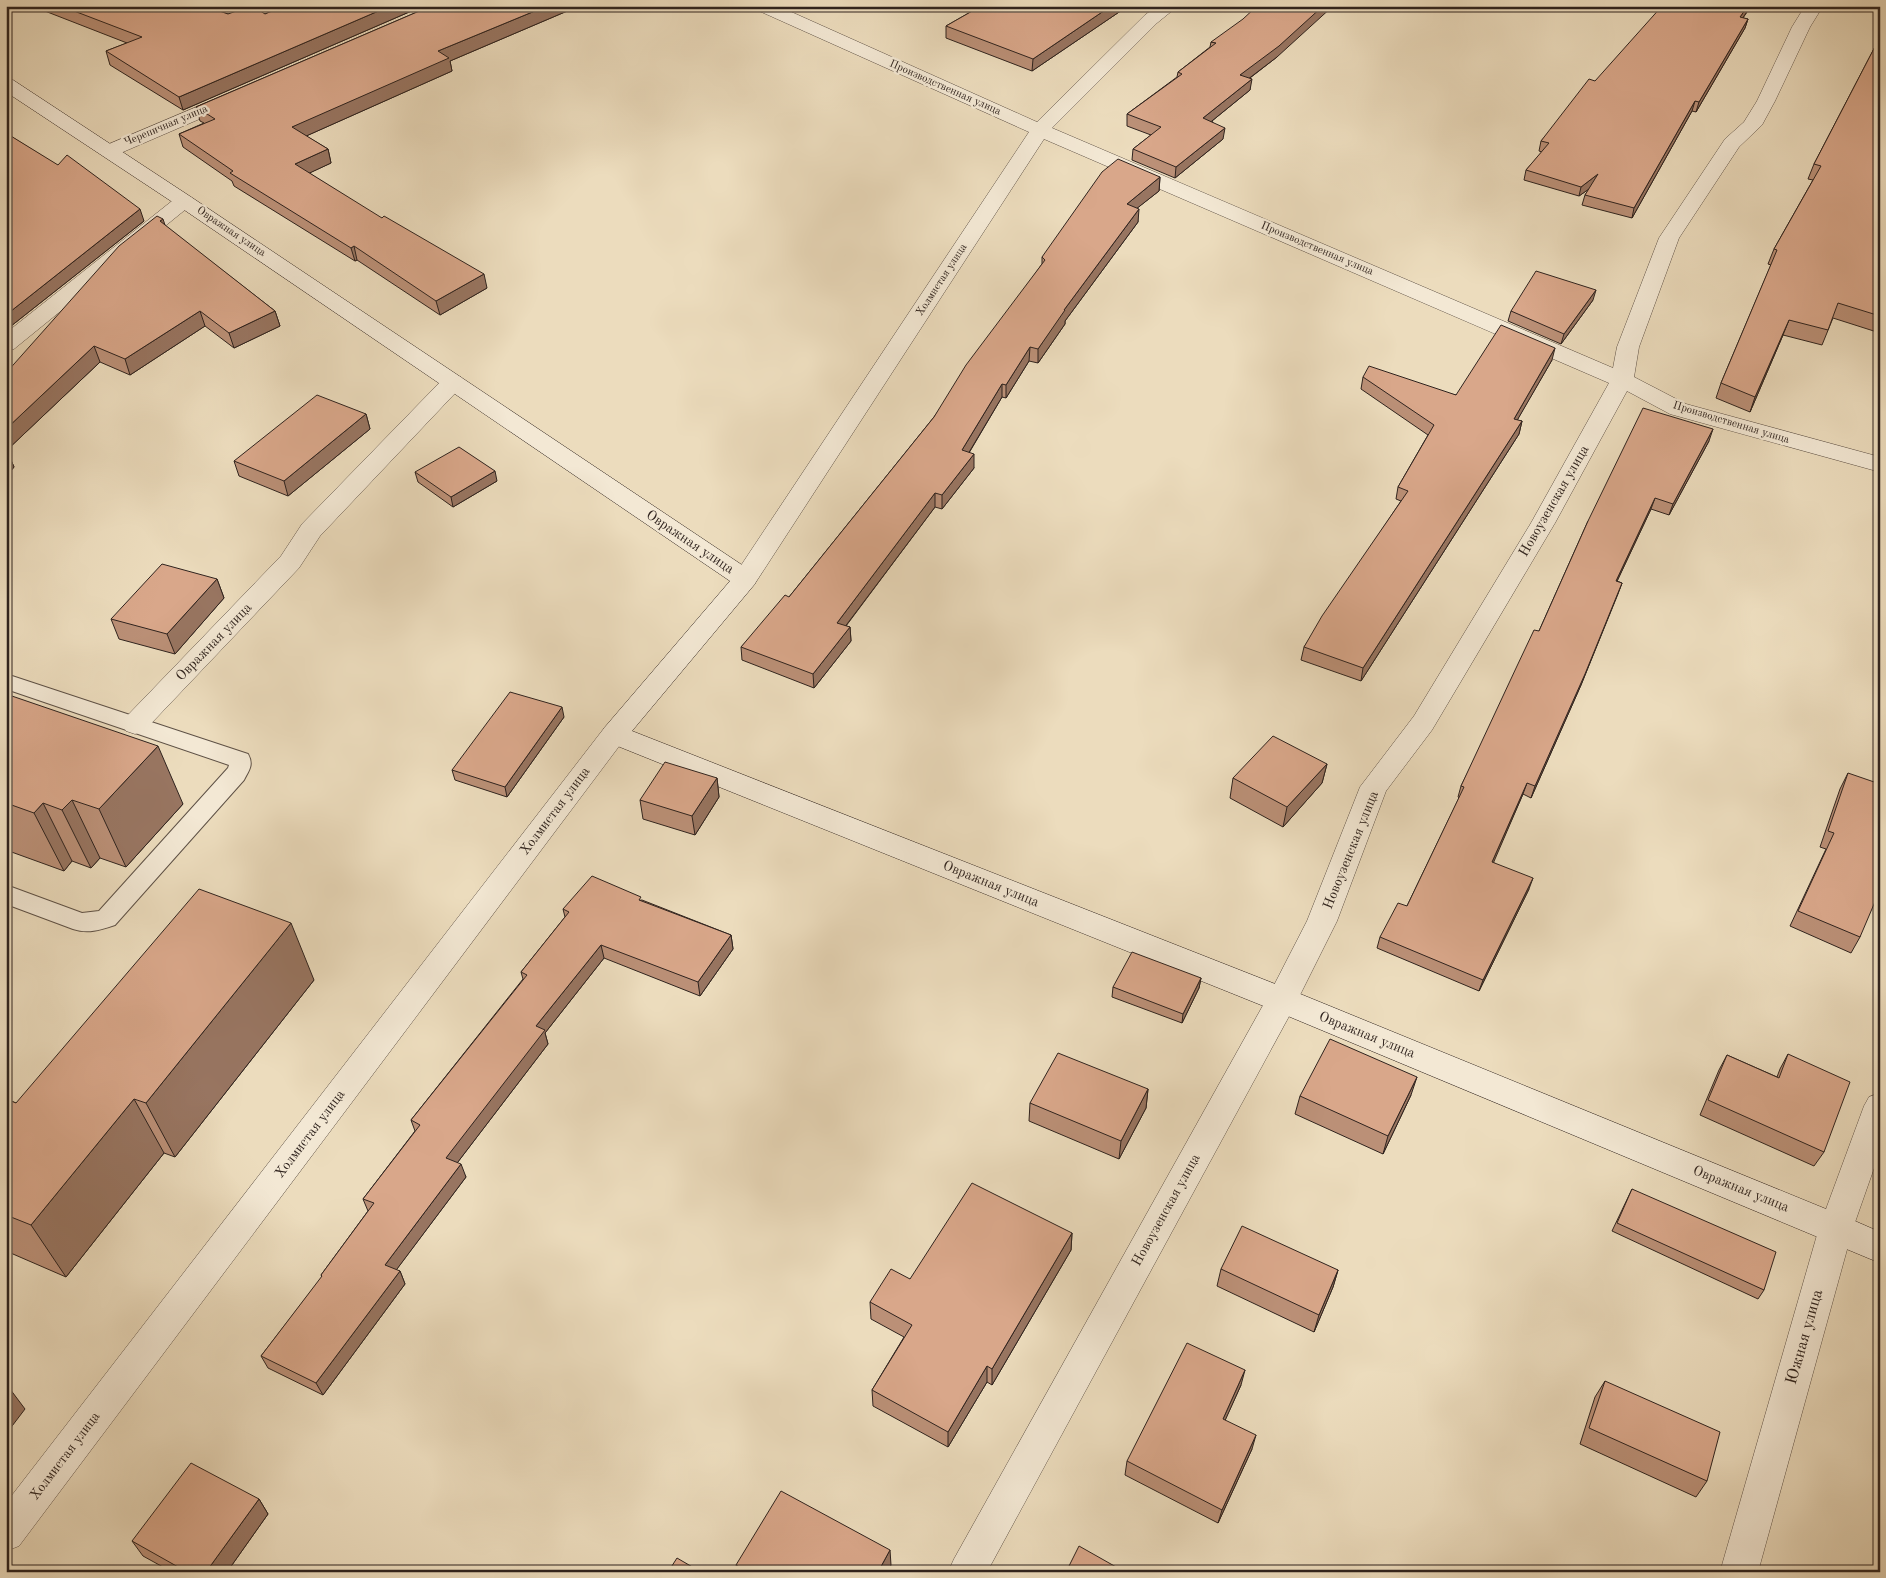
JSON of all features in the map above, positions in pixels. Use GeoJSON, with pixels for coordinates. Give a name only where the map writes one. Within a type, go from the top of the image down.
{"type":"FeatureCollection","features":[{"type":"Feature","properties":{"kind":"street","name":"Производственная улица"},"geometry":{"type":"LineString","coordinates":[[764,6],[1040,130],[1622,380],[1678,409],[1880,465]]}},
{"type":"Feature","properties":{"kind":"street","name":"Холмистая улица"},"geometry":{"type":"LineString","coordinates":[[745,579],[1040,130],[1151,19],[1169,6]]}},
{"type":"Feature","properties":{"kind":"street","name":"Новоузенская улица"},"geometry":{"type":"LineString","coordinates":[[967,1572],[1282,1000],[1322,921],[1374,788],[1423,723],[1543,523],[1622,380],[1628,347],[1669,238],[1732,143],[1752,125],[1766,101],[1801,27],[1814,6]]}},
{"type":"Feature","properties":{"kind":"street","name":"Овражная улица"},"geometry":{"type":"LineString","coordinates":[[6,84],[184,200],[745,579],[614,734],[1282,1000],[1836,1228],[1880,1248]]}},
{"type":"Feature","properties":{"kind":"street","name":"Черепичная улица"},"geometry":{"type":"LineString","coordinates":[[109,151],[245,92]]}},
{"type":"Feature","properties":{"kind":"street"},"geometry":{"type":"LineString","coordinates":[[6,344],[184,200]]}},
{"type":"Feature","properties":{"kind":"street","name":"Овражная улица"},"geometry":{"type":"LineString","coordinates":[[135,724],[290,562],[311,530],[453,382]]}},
{"type":"Feature","properties":{"kind":"street","name":"Холмистая улица"},"geometry":{"type":"LineString","coordinates":[[6,1533],[614,734]]}},
{"type":"Feature","properties":{"kind":"street","name":"Южная улица"},"geometry":{"type":"LineString","coordinates":[[1738,1572],[1836,1228],[1880,1106]]}},
{"type":"Feature","properties":{"kind":"lane"},"geometry":{"type":"LineString","coordinates":[[6,681],[240,760],[240,768],[236,774],[107,918],[93,922],[80,922],[6,894]]}},
{"type":"Feature","properties":{"kind":"building"},"geometry":{"type":"Polygon","coordinates":[[[61,6],[205,6],[228,14],[253,6],[265,14],[284,6],[390,6],[179,97],[106,51],[142,37],[61,6]]]}},
{"type":"Feature","properties":{"kind":"building"},"geometry":{"type":"Polygon","coordinates":[[[431,6],[547,6],[438,51],[449,58],[292,127],[328,149],[295,164],[382,218],[384,216],[484,274],[436,301],[354,246],[351,248],[230,173],[233,171],[179,134],[215,119],[196,107],[431,6]]]}},
{"type":"Feature","properties":{"kind":"building"},"geometry":{"type":"Polygon","coordinates":[[[981,6],[1111,6],[1033,59],[946,26],[981,6]]]}},
{"type":"Feature","properties":{"kind":"building"},"geometry":{"type":"Polygon","coordinates":[[[1257,6],[1323,6],[1279,46],[1240,75],[1252,79],[1203,118],[1225,128],[1176,167],[1133,149],[1161,127],[1127,114],[1182,74],[1178,72],[1216,43],[1211,42],[1243,19],[1257,6]]]}},
{"type":"Feature","properties":{"kind":"building"},"geometry":{"type":"Polygon","coordinates":[[[1662,6],[1748,6],[1740,17],[1748,19],[1699,102],[1695,101],[1634,208],[1585,195],[1598,174],[1581,187],[1526,170],[1549,143],[1541,141],[1589,79],[1595,81],[1662,6]]]}},
{"type":"Feature","properties":{"kind":"building"},"geometry":{"type":"Polygon","coordinates":[[[1880,37],[1880,316],[1838,303],[1828,330],[1789,320],[1755,397],[1721,383],[1777,250],[1774,249],[1821,166],[1814,164],[1880,37]]]}},
{"type":"Feature","properties":{"kind":"building"},"geometry":{"type":"Polygon","coordinates":[[[6,133],[58,165],[67,155],[140,209],[6,315],[6,277],[12,273],[6,269],[6,133]]]}},
{"type":"Feature","properties":{"kind":"building"},"geometry":{"type":"Polygon","coordinates":[[[1118,159],[1160,177],[1127,204],[1139,209],[1064,310],[1038,349],[1030,347],[1006,385],[1002,384],[962,450],[974,454],[942,495],[935,493],[837,623],[850,627],[813,674],[741,647],[785,595],[789,597],[934,417],[966,365],[1045,260],[1042,257],[1102,172],[1118,159]]]}},
{"type":"Feature","properties":{"kind":"building"},"geometry":{"type":"Polygon","coordinates":[[[157,216],[163,219],[160,221],[275,311],[229,333],[200,311],[125,359],[94,346],[6,429],[6,373],[119,246],[157,216]]]}},
{"type":"Feature","properties":{"kind":"building"},"geometry":{"type":"Polygon","coordinates":[[[1536,271],[1596,290],[1564,334],[1511,311],[1536,271]]]}},
{"type":"Feature","properties":{"kind":"building"},"geometry":{"type":"Polygon","coordinates":[[[1501,325],[1555,348],[1514,419],[1522,421],[1363,668],[1304,647],[1322,616],[1408,491],[1398,487],[1434,425],[1363,377],[1369,366],[1456,395],[1501,325]]]}},
{"type":"Feature","properties":{"kind":"building"},"geometry":{"type":"Polygon","coordinates":[[[317,395],[366,414],[284,481],[234,461],[317,395]]]}},
{"type":"Feature","properties":{"kind":"building"},"geometry":{"type":"Polygon","coordinates":[[[1643,408],[1713,429],[1673,504],[1655,498],[1616,581],[1622,583],[1585,674],[1535,786],[1527,783],[1492,862],[1533,878],[1483,980],[1380,937],[1398,903],[1407,906],[1464,787],[1461,786],[1534,630],[1539,631],[1588,521],[1643,408]]]}},
{"type":"Feature","properties":{"kind":"building"},"geometry":{"type":"Polygon","coordinates":[[[459,447],[495,471],[451,497],[415,472],[459,447]]]}},
{"type":"Feature","properties":{"kind":"building"},"geometry":{"type":"Polygon","coordinates":[[[162,564],[217,579],[167,634],[111,619],[162,564]]]}},
{"type":"Feature","properties":{"kind":"building"},"geometry":{"type":"Polygon","coordinates":[[[510,692],[562,707],[505,787],[452,770],[510,692]]]}},
{"type":"Feature","properties":{"kind":"building"},"geometry":{"type":"Polygon","coordinates":[[[6,694],[158,746],[99,809],[72,800],[62,810],[43,803],[34,813],[6,803],[6,694]]]}},
{"type":"Feature","properties":{"kind":"building"},"geometry":{"type":"Polygon","coordinates":[[[1273,736],[1327,764],[1287,807],[1233,778],[1273,736]]]}},
{"type":"Feature","properties":{"kind":"building"},"geometry":{"type":"Polygon","coordinates":[[[665,762],[717,778],[692,816],[640,800],[665,762]]]}},
{"type":"Feature","properties":{"kind":"building"},"geometry":{"type":"Polygon","coordinates":[[[1848,773],[1880,784],[1880,890],[1860,937],[1798,911],[1834,833],[1828,831],[1848,773]]]}},
{"type":"Feature","properties":{"kind":"building"},"geometry":{"type":"Polygon","coordinates":[[[592,876],[641,897],[639,900],[731,935],[698,982],[601,945],[536,1026],[545,1030],[446,1158],[461,1164],[385,1265],[400,1271],[316,1383],[261,1356],[322,1276],[374,1203],[363,1199],[420,1125],[411,1120],[527,975],[521,972],[569,912],[563,909],[592,876]]]}},
{"type":"Feature","properties":{"kind":"building"},"geometry":{"type":"Polygon","coordinates":[[[199,889],[291,923],[146,1103],[134,1099],[31,1225],[6,1215],[6,1099],[16,1103],[199,889]]]}},
{"type":"Feature","properties":{"kind":"building"},"geometry":{"type":"Polygon","coordinates":[[[1132,952],[1201,978],[1183,1014],[1113,987],[1132,952]]]}},
{"type":"Feature","properties":{"kind":"building"},"geometry":{"type":"Polygon","coordinates":[[[1330,1039],[1417,1077],[1388,1136],[1300,1096],[1330,1039]]]}},
{"type":"Feature","properties":{"kind":"building"},"geometry":{"type":"Polygon","coordinates":[[[1058,1053],[1148,1089],[1121,1141],[1030,1103],[1058,1053]]]}},
{"type":"Feature","properties":{"kind":"building"},"geometry":{"type":"Polygon","coordinates":[[[1788,1054],[1850,1082],[1824,1152],[1708,1100],[1727,1055],[1779,1078],[1788,1054]]]}},
{"type":"Feature","properties":{"kind":"building"},"geometry":{"type":"Polygon","coordinates":[[[972,1183],[1072,1233],[992,1369],[987,1366],[948,1432],[872,1390],[912,1325],[870,1302],[891,1269],[910,1279],[972,1183]]]}},
{"type":"Feature","properties":{"kind":"building"},"geometry":{"type":"Polygon","coordinates":[[[1632,1189],[1776,1252],[1764,1290],[1617,1223],[1632,1189]]]}},
{"type":"Feature","properties":{"kind":"building"},"geometry":{"type":"Polygon","coordinates":[[[1242,1226],[1338,1270],[1319,1315],[1221,1269],[1242,1226]]]}},
{"type":"Feature","properties":{"kind":"building"},"geometry":{"type":"Polygon","coordinates":[[[1187,1343],[1245,1370],[1223,1419],[1256,1435],[1222,1510],[1127,1461],[1187,1343]]]}},
{"type":"Feature","properties":{"kind":"building"},"geometry":{"type":"Polygon","coordinates":[[[1605,1381],[1720,1432],[1707,1481],[1589,1428],[1605,1381]]]}},
{"type":"Feature","properties":{"kind":"building"},"geometry":{"type":"Polygon","coordinates":[[[191,1463],[259,1499],[206,1572],[187,1572],[132,1541],[191,1463]]]}},
{"type":"Feature","properties":{"kind":"building"},"geometry":{"type":"Polygon","coordinates":[[[781,1491],[890,1550],[878,1572],[748,1572],[736,1565],[781,1491]]]}},
{"type":"Feature","properties":{"kind":"building"},"geometry":{"type":"Polygon","coordinates":[[[1079,1546],[1125,1572],[1066,1572],[1079,1546]]]}},
{"type":"Feature","properties":{"kind":"building"},"geometry":{"type":"Polygon","coordinates":[[[677,1558],[701,1572],[668,1572],[677,1558]]]}}]}
